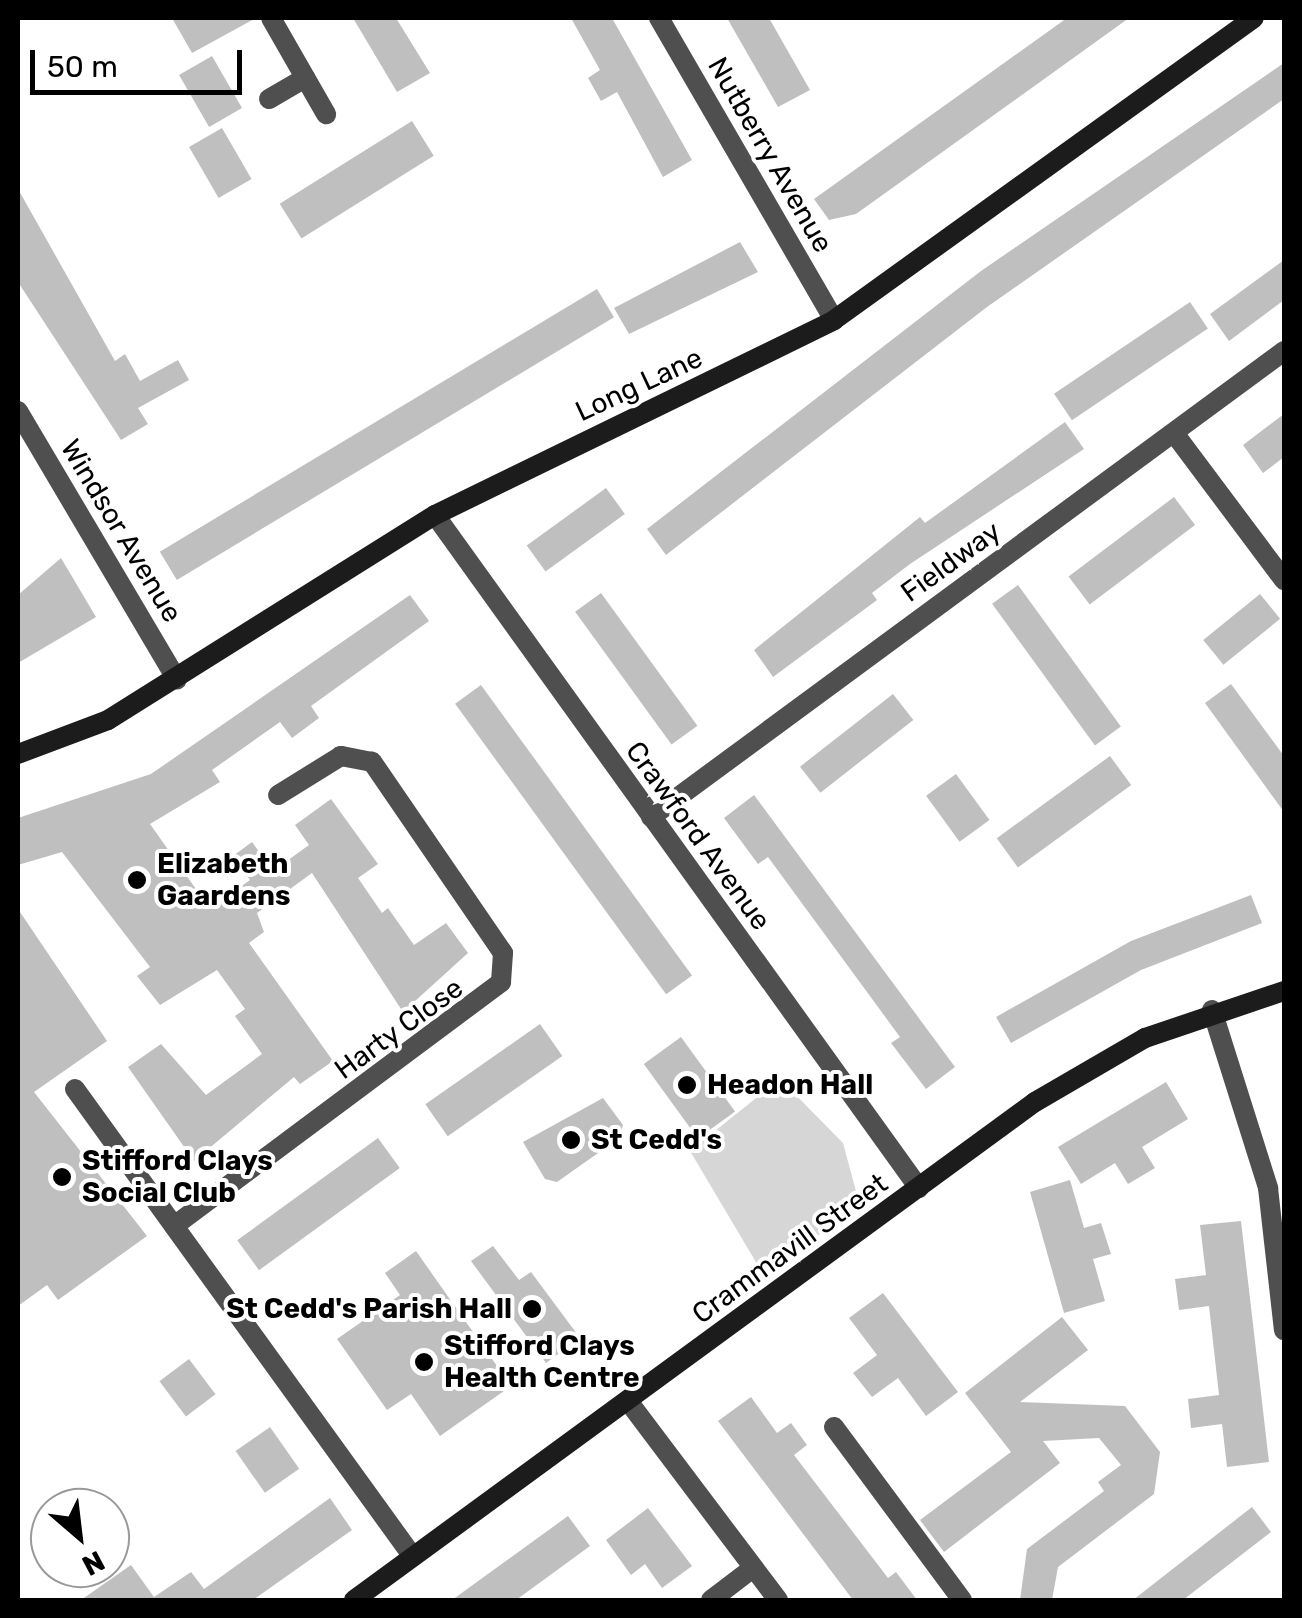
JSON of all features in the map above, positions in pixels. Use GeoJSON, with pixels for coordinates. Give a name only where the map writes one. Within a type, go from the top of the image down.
{"type":"FeatureCollection","features":[{"type":"Feature","properties":{"kind":"street"},"geometry":{"type":"LineString","coordinates":[[271,18],[326,114]]}},
{"type":"Feature","properties":{"kind":"street","name":"Nutberry Avenue"},"geometry":{"type":"LineString","coordinates":[[659,18],[834,320]]}},
{"type":"Feature","properties":{"kind":"street","name":"Long Lane"},"geometry":{"type":"LineString","coordinates":[[18,754],[108,720],[178,680],[435,515],[834,320],[1254,18]]}},
{"type":"Feature","properties":{"kind":"street"},"geometry":{"type":"LineString","coordinates":[[270,99],[306,78]]}},
{"type":"Feature","properties":{"kind":"street","name":"Fieldway"},"geometry":{"type":"LineString","coordinates":[[651,818],[1284,351]]}},
{"type":"Feature","properties":{"kind":"street","name":"Windsor Avenue"},"geometry":{"type":"LineString","coordinates":[[18,411],[178,680]]}},
{"type":"Feature","properties":{"kind":"street"},"geometry":{"type":"LineString","coordinates":[[1174,433],[1284,580]]}},
{"type":"Feature","properties":{"kind":"street","name":"Crawford Avenue"},"geometry":{"type":"LineString","coordinates":[[435,515],[919,1188]]}},
{"type":"Feature","properties":{"kind":"street","name":"Harty Close"},"geometry":{"type":"LineString","coordinates":[[174,1226],[501,982],[503,953],[372,762],[341,756],[278,794]]}},
{"type":"Feature","properties":{"kind":"street","name":"Crammavill Street"},"geometry":{"type":"LineString","coordinates":[[354,1600],[1083,1070],[1212,1010],[1284,991]]}},
{"type":"Feature","properties":{"kind":"street"},"geometry":{"type":"LineString","coordinates":[[1212,1010],[1268,1188],[1284,1330]]}},
{"type":"Feature","properties":{"kind":"street"},"geometry":{"type":"LineString","coordinates":[[74,1089],[413,1558]]}},
{"type":"Feature","properties":{"kind":"street"},"geometry":{"type":"LineString","coordinates":[[628,1401],[778,1600]]}},
{"type":"Feature","properties":{"kind":"street"},"geometry":{"type":"LineString","coordinates":[[834,1427],[962,1600]]}},
{"type":"Feature","properties":{"kind":"street"},"geometry":{"type":"LineString","coordinates":[[711,1600],[754,1568]]}},
{"type":"Feature","properties":{"kind":"shaded area"},"geometry":{"type":"Polygon","coordinates":[[[780,1079],[843,1143],[860,1206],[763,1274],[690,1151],[780,1079]]]}},
{"type":"Feature","properties":{"kind":"building"},"geometry":{"type":"Polygon","coordinates":[[[172,18],[256,18],[192,53],[172,18]]]}},
{"type":"Feature","properties":{"kind":"building"},"geometry":{"type":"Polygon","coordinates":[[[353,18],[396,18],[430,73],[397,92],[353,18]]]}},
{"type":"Feature","properties":{"kind":"building"},"geometry":{"type":"Polygon","coordinates":[[[571,18],[612,18],[692,160],[663,177],[617,92],[601,101],[588,78],[600,70],[571,18]]]}},
{"type":"Feature","properties":{"kind":"building"},"geometry":{"type":"Polygon","coordinates":[[[727,18],[769,18],[810,90],[778,107],[727,18]]]}},
{"type":"Feature","properties":{"kind":"building"},"geometry":{"type":"Polygon","coordinates":[[[1067,18],[1129,18],[856,214],[829,220],[814,199],[1067,18]]]}},
{"type":"Feature","properties":{"kind":"building"},"geometry":{"type":"Polygon","coordinates":[[[212,56],[242,108],[209,127],[179,75],[212,56]]]}},
{"type":"Feature","properties":{"kind":"building"},"geometry":{"type":"Polygon","coordinates":[[[1284,63],[1284,99],[987,307],[666,555],[647,529],[981,271],[1284,63]]]}},
{"type":"Feature","properties":{"kind":"building"},"geometry":{"type":"Polygon","coordinates":[[[412,121],[434,156],[301,238],[280,204],[412,121]]]}},
{"type":"Feature","properties":{"kind":"building"},"geometry":{"type":"Polygon","coordinates":[[[222,128],[252,179],[219,198],[189,147],[222,128]]]}},
{"type":"Feature","properties":{"kind":"building"},"geometry":{"type":"Polygon","coordinates":[[[18,189],[115,361],[125,354],[140,381],[178,360],[189,380],[138,408],[148,424],[121,440],[18,282],[18,189]]]}},
{"type":"Feature","properties":{"kind":"building"},"geometry":{"type":"Polygon","coordinates":[[[740,242],[758,272],[629,334],[614,308],[740,242]]]}},
{"type":"Feature","properties":{"kind":"building"},"geometry":{"type":"Polygon","coordinates":[[[1284,260],[1284,300],[1229,341],[1210,314],[1284,260]]]}},
{"type":"Feature","properties":{"kind":"building"},"geometry":{"type":"Polygon","coordinates":[[[597,289],[614,317],[177,580],[160,552],[597,289]]]}},
{"type":"Feature","properties":{"kind":"building"},"geometry":{"type":"Polygon","coordinates":[[[1190,302],[1208,329],[1072,420],[1054,394],[1190,302]]]}},
{"type":"Feature","properties":{"kind":"building"},"geometry":{"type":"Polygon","coordinates":[[[1284,414],[1284,457],[1263,473],[1243,445],[1284,414]]]}},
{"type":"Feature","properties":{"kind":"building"},"geometry":{"type":"Polygon","coordinates":[[[1065,422],[1084,449],[910,564],[872,593],[877,600],[773,677],[754,650],[920,517],[925,523],[1065,422]]]}},
{"type":"Feature","properties":{"kind":"building"},"geometry":{"type":"Polygon","coordinates":[[[606,488],[625,514],[546,571],[527,546],[606,488]]]}},
{"type":"Feature","properties":{"kind":"building"},"geometry":{"type":"Polygon","coordinates":[[[1174,497],[1195,525],[1090,604],[1069,576],[1174,497]]]}},
{"type":"Feature","properties":{"kind":"building"},"geometry":{"type":"Polygon","coordinates":[[[61,558],[96,617],[18,663],[18,595],[61,558]]]}},
{"type":"Feature","properties":{"kind":"building"},"geometry":{"type":"Polygon","coordinates":[[[1018,585],[1121,727],[1095,745],[992,604],[1018,585]]]}},
{"type":"Feature","properties":{"kind":"building"},"geometry":{"type":"Polygon","coordinates":[[[601,593],[697,726],[672,744],[575,612],[601,593]]]}},
{"type":"Feature","properties":{"kind":"building"},"geometry":{"type":"Polygon","coordinates":[[[1260,594],[1280,619],[1223,665],[1203,640],[1260,594]]]}},
{"type":"Feature","properties":{"kind":"building"},"geometry":{"type":"Polygon","coordinates":[[[410,595],[429,621],[311,706],[319,718],[292,738],[280,722],[212,770],[220,782],[150,824],[210,909],[250,880],[233,856],[252,842],[273,871],[309,845],[295,825],[331,799],[378,864],[358,878],[382,913],[388,908],[414,945],[446,923],[468,953],[403,1012],[312,873],[257,913],[264,932],[249,943],[333,1061],[300,1084],[294,1077],[194,1161],[128,1067],[161,1044],[206,1095],[262,1054],[235,1016],[245,1009],[217,970],[160,1005],[137,976],[150,967],[62,852],[18,865],[18,818],[151,774],[410,595]]]}},
{"type":"Feature","properties":{"kind":"building"},"geometry":{"type":"Polygon","coordinates":[[[1231,684],[1284,756],[1284,812],[1205,703],[1231,684]]]}},
{"type":"Feature","properties":{"kind":"building"},"geometry":{"type":"Polygon","coordinates":[[[481,685],[692,975],[666,994],[455,704],[481,685]]]}},
{"type":"Feature","properties":{"kind":"building"},"geometry":{"type":"Polygon","coordinates":[[[893,694],[913,720],[820,793],[800,767],[893,694]]]}},
{"type":"Feature","properties":{"kind":"building"},"geometry":{"type":"Polygon","coordinates":[[[1110,756],[1131,785],[1018,867],[997,838],[1110,756]]]}},
{"type":"Feature","properties":{"kind":"building"},"geometry":{"type":"Polygon","coordinates":[[[956,774],[990,820],[960,842],[926,796],[956,774]]]}},
{"type":"Feature","properties":{"kind":"building"},"geometry":{"type":"Polygon","coordinates":[[[754,795],[955,1067],[926,1089],[891,1043],[900,1037],[768,857],[758,864],[724,818],[754,795]]]}},
{"type":"Feature","properties":{"kind":"building"},"geometry":{"type":"Polygon","coordinates":[[[1251,895],[1262,923],[1141,970],[1011,1043],[996,1017],[1131,941],[1251,895]]]}},
{"type":"Feature","properties":{"kind":"building"},"geometry":{"type":"Polygon","coordinates":[[[18,909],[107,1041],[34,1092],[147,1236],[58,1300],[47,1285],[18,1306],[18,909]]]}},
{"type":"Feature","properties":{"kind":"building"},"geometry":{"type":"Polygon","coordinates":[[[540,1024],[562,1056],[448,1136],[425,1104],[540,1024]]]}},
{"type":"Feature","properties":{"kind":"building","name":"Headon Hall"},"geometry":{"type":"Polygon","coordinates":[[[681,1037],[735,1111],[698,1138],[644,1064],[681,1037]]]}},
{"type":"Feature","properties":{"kind":"building"},"geometry":{"type":"Polygon","coordinates":[[[1166,1082],[1188,1119],[1142,1147],[1155,1168],[1128,1184],[1115,1163],[1081,1184],[1058,1147],[1166,1082]]]}},
{"type":"Feature","properties":{"kind":"building","name":"St Cedd's"},"geometry":{"type":"Polygon","coordinates":[[[603,1098],[623,1125],[618,1139],[557,1182],[545,1179],[523,1142],[603,1098]]]}},
{"type":"Feature","properties":{"kind":"building"},"geometry":{"type":"Polygon","coordinates":[[[378,1138],[400,1168],[259,1270],[237,1240],[378,1138]]]}},
{"type":"Feature","properties":{"kind":"building"},"geometry":{"type":"Polygon","coordinates":[[[1070,1180],[1084,1228],[1101,1223],[1111,1254],[1093,1259],[1105,1301],[1064,1313],[1030,1192],[1070,1180]]]}},
{"type":"Feature","properties":{"kind":"building"},"geometry":{"type":"Polygon","coordinates":[[[1241,1221],[1269,1462],[1227,1467],[1222,1424],[1191,1428],[1188,1399],[1219,1395],[1209,1306],[1179,1310],[1175,1279],[1206,1275],[1200,1225],[1241,1221]]]}},
{"type":"Feature","properties":{"kind":"building","name":"St Cedd's Parish Hall"},"geometry":{"type":"Polygon","coordinates":[[[493,1246],[519,1280],[531,1272],[580,1338],[546,1363],[471,1261],[493,1246]]]}},
{"type":"Feature","properties":{"kind":"building","name":"Stifford Clays Health Centre"},"geometry":{"type":"Polygon","coordinates":[[[416,1251],[511,1386],[440,1436],[411,1394],[387,1410],[337,1339],[400,1295],[385,1273],[416,1251]]]}},
{"type":"Feature","properties":{"kind":"building"},"geometry":{"type":"Polygon","coordinates":[[[883,1293],[958,1392],[926,1416],[898,1378],[872,1397],[853,1373],[877,1355],[849,1318],[883,1293]]]}},
{"type":"Feature","properties":{"kind":"building"},"geometry":{"type":"Polygon","coordinates":[[[1062,1317],[1088,1350],[1020,1402],[1125,1406],[1160,1452],[1154,1494],[1058,1567],[1052,1600],[1020,1600],[1027,1549],[1104,1491],[1098,1482],[1121,1465],[1099,1438],[1043,1441],[1060,1463],[944,1552],[920,1520],[1011,1452],[965,1393],[1062,1317]]]}},
{"type":"Feature","properties":{"kind":"building"},"geometry":{"type":"Polygon","coordinates":[[[189,1359],[215,1394],[186,1416],[159,1381],[189,1359]]]}},
{"type":"Feature","properties":{"kind":"building"},"geometry":{"type":"Polygon","coordinates":[[[751,1397],[777,1433],[791,1423],[807,1445],[794,1455],[888,1578],[896,1572],[917,1600],[853,1600],[718,1421],[751,1397]]]}},
{"type":"Feature","properties":{"kind":"building"},"geometry":{"type":"Polygon","coordinates":[[[270,1427],[299,1469],[265,1493],[236,1451],[270,1427]]]}},
{"type":"Feature","properties":{"kind":"building"},"geometry":{"type":"Polygon","coordinates":[[[330,1498],[352,1530],[253,1600],[81,1600],[98,1588],[130,1588],[131,1565],[154,1597],[191,1572],[204,1589],[330,1498]]]}},
{"type":"Feature","properties":{"kind":"building"},"geometry":{"type":"Polygon","coordinates":[[[1252,1507],[1271,1532],[1183,1600],[1133,1600],[1252,1507]]]}},
{"type":"Feature","properties":{"kind":"building"},"geometry":{"type":"Polygon","coordinates":[[[648,1508],[692,1566],[662,1588],[645,1564],[631,1575],[606,1540],[648,1508]]]}},
{"type":"Feature","properties":{"kind":"building"},"geometry":{"type":"Polygon","coordinates":[[[568,1516],[590,1546],[516,1600],[452,1600],[568,1516]]]}},
{"type":"Feature","properties":{"kind":"place","name":"Elizabeth Gaardens"},"geometry":{"type":"Point","coordinates":[137,880]}},
{"type":"Feature","properties":{"kind":"place","name":"Headon Hall"},"geometry":{"type":"Point","coordinates":[687,1085]}},
{"type":"Feature","properties":{"kind":"place","name":"St Cedd's"},"geometry":{"type":"Point","coordinates":[571,1140]}},
{"type":"Feature","properties":{"kind":"place","name":"Stifford Clays Social Club"},"geometry":{"type":"Point","coordinates":[62,1177]}},
{"type":"Feature","properties":{"kind":"place","name":"St Cedd's Parish Hall"},"geometry":{"type":"Point","coordinates":[532,1309]}},
{"type":"Feature","properties":{"kind":"place","name":"Stifford Clays Health Centre"},"geometry":{"type":"Point","coordinates":[424,1362]}}]}
